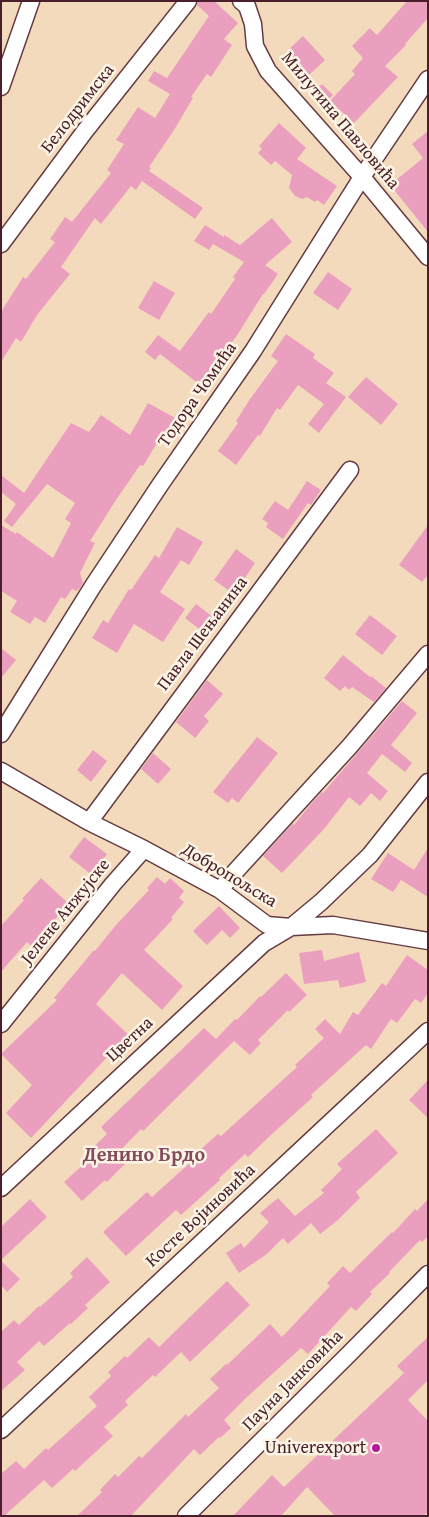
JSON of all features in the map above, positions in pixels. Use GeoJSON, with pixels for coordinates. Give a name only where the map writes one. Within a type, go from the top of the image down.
{"type":"FeatureCollection","features":[{"type":"Feature","properties":{"kind":"street"},"geometry":{"type":"LineString","coordinates":[[1,87],[31,1]]}},
{"type":"Feature","properties":{"kind":"street","name":"Белодримска"},"geometry":{"type":"LineString","coordinates":[[1,244],[85,131],[188,1]]}},
{"type":"Feature","properties":{"kind":"street","name":"Милутина Павловића"},"geometry":{"type":"LineString","coordinates":[[241,1],[247,6],[253,24],[255,46],[268,71],[362,177],[428,257]]}},
{"type":"Feature","properties":{"kind":"street","name":"Тодора Чомића"},"geometry":{"type":"LineString","coordinates":[[1,734],[94,586],[160,485],[253,351],[362,177],[428,79]]}},
{"type":"Feature","properties":{"kind":"street","name":"Павла Шењанина"},"geometry":{"type":"LineString","coordinates":[[89,822],[350,470]]}},
{"type":"Feature","properties":{"kind":"street"},"geometry":{"type":"LineString","coordinates":[[220,890],[350,746],[428,654]]}},
{"type":"Feature","properties":{"kind":"street","name":"Добропољска"},"geometry":{"type":"LineString","coordinates":[[1,770],[89,822],[220,890],[266,925],[291,927],[333,925],[428,941]]}},
{"type":"Feature","properties":{"kind":"street","name":"Цветна"},"geometry":{"type":"LineString","coordinates":[[1,1188],[264,943],[291,927],[321,902],[370,855],[428,782]]}},
{"type":"Feature","properties":{"kind":"street","name":"Јелене Анжујске"},"geometry":{"type":"LineString","coordinates":[[1,1024],[113,884],[144,850]]}},
{"type":"Feature","properties":{"kind":"street","name":"Косте Војиновића"},"geometry":{"type":"LineString","coordinates":[[1,1430],[428,1031]]}},
{"type":"Feature","properties":{"kind":"street","name":"Пауна Јанковића"},"geometry":{"type":"LineString","coordinates":[[186,1516],[428,1274]]}},
{"type":"Feature","properties":{"kind":"building"},"geometry":{"type":"Polygon","coordinates":[[[198,1],[214,1],[238,23],[224,39],[232,45],[211,77],[207,74],[191,97],[193,98],[149,167],[151,168],[149,171],[203,208],[195,219],[142,181],[136,190],[131,186],[101,224],[95,218],[61,267],[70,274],[37,315],[21,342],[16,338],[1,362],[1,312],[23,277],[26,279],[55,242],[50,239],[65,217],[72,222],[111,173],[107,170],[124,144],[116,140],[138,107],[155,118],[170,94],[148,81],[154,71],[167,78],[209,16],[197,5],[198,1]]]}},
{"type":"Feature","properties":{"kind":"building"},"geometry":{"type":"Polygon","coordinates":[[[407,1],[428,1],[428,18],[406,45],[385,66],[398,77],[354,123],[330,101],[355,74],[352,71],[363,58],[352,46],[370,28],[377,35],[407,1]]]}},
{"type":"Feature","properties":{"kind":"building"},"geometry":{"type":"Polygon","coordinates":[[[303,36],[325,60],[308,76],[286,52],[303,36]]]}},
{"type":"Feature","properties":{"kind":"building"},"geometry":{"type":"Polygon","coordinates":[[[322,84],[333,95],[322,105],[312,95],[322,84]]]}},
{"type":"Feature","properties":{"kind":"building"},"geometry":{"type":"Polygon","coordinates":[[[279,123],[306,148],[297,159],[337,186],[324,205],[317,200],[315,202],[307,197],[302,199],[295,196],[289,188],[292,175],[275,161],[271,165],[258,153],[262,149],[259,146],[279,123]]]}},
{"type":"Feature","properties":{"kind":"building"},"geometry":{"type":"Polygon","coordinates":[[[428,131],[428,232],[390,185],[423,158],[412,144],[428,131]]]}},
{"type":"Feature","properties":{"kind":"building"},"geometry":{"type":"Polygon","coordinates":[[[272,218],[292,242],[265,265],[278,274],[236,337],[199,384],[160,354],[155,360],[145,352],[158,335],[180,351],[209,312],[211,314],[235,279],[233,277],[244,262],[213,244],[209,250],[194,241],[205,225],[240,245],[272,218]]]}},
{"type":"Feature","properties":{"kind":"building"},"geometry":{"type":"Polygon","coordinates":[[[328,272],[352,289],[338,310],[313,293],[328,272]]]}},
{"type":"Feature","properties":{"kind":"building"},"geometry":{"type":"Polygon","coordinates":[[[154,281],[175,293],[159,320],[138,308],[154,281]]]}},
{"type":"Feature","properties":{"kind":"building"},"geometry":{"type":"Polygon","coordinates":[[[286,334],[315,354],[313,358],[334,373],[326,383],[346,397],[319,433],[308,424],[324,404],[298,385],[280,410],[277,408],[260,436],[258,435],[236,465],[218,451],[238,423],[236,421],[250,399],[278,361],[271,356],[286,334]]]}},
{"type":"Feature","properties":{"kind":"building"},"geometry":{"type":"Polygon","coordinates":[[[366,377],[398,404],[381,425],[348,397],[366,377]]]}},
{"type":"Feature","properties":{"kind":"building"},"geometry":{"type":"Polygon","coordinates":[[[148,403],[177,419],[165,440],[160,438],[143,466],[140,465],[90,541],[95,543],[80,573],[83,583],[79,589],[76,591],[72,589],[65,599],[61,597],[45,623],[35,617],[30,624],[10,612],[17,601],[1,591],[1,525],[16,534],[17,532],[53,558],[71,523],[65,519],[75,503],[47,484],[12,527],[4,521],[16,504],[1,492],[1,475],[24,493],[71,423],[89,432],[101,415],[130,435],[148,403]]]}},
{"type":"Feature","properties":{"kind":"building"},"geometry":{"type":"Polygon","coordinates":[[[307,481],[321,490],[311,505],[308,503],[283,539],[266,527],[268,523],[262,519],[275,501],[288,510],[307,481]]]}},
{"type":"Feature","properties":{"kind":"building"},"geometry":{"type":"Polygon","coordinates":[[[428,525],[428,575],[422,582],[399,565],[428,525]]]}},
{"type":"Feature","properties":{"kind":"building"},"geometry":{"type":"Polygon","coordinates":[[[177,527],[203,542],[189,565],[181,560],[160,592],[185,609],[163,642],[134,624],[117,653],[92,638],[103,620],[108,623],[129,589],[131,590],[155,555],[159,558],[177,527]]]}},
{"type":"Feature","properties":{"kind":"building"},"geometry":{"type":"Polygon","coordinates":[[[236,549],[255,563],[234,594],[214,580],[236,549]]]}},
{"type":"Feature","properties":{"kind":"building"},"geometry":{"type":"Polygon","coordinates":[[[196,604],[213,617],[202,631],[185,618],[196,604]]]}},
{"type":"Feature","properties":{"kind":"building"},"geometry":{"type":"Polygon","coordinates":[[[370,615],[397,636],[382,655],[355,634],[370,615]]]}},
{"type":"Feature","properties":{"kind":"building"},"geometry":{"type":"Polygon","coordinates":[[[1,648],[16,660],[1,678],[1,648]]]}},
{"type":"Feature","properties":{"kind":"building"},"geometry":{"type":"Polygon","coordinates":[[[343,655],[386,688],[374,702],[352,687],[349,690],[345,686],[340,691],[324,678],[343,655]]]}},
{"type":"Feature","properties":{"kind":"building"},"geometry":{"type":"Polygon","coordinates":[[[207,680],[223,694],[204,716],[209,721],[195,738],[176,722],[207,680]]]}},
{"type":"Feature","properties":{"kind":"building"},"geometry":{"type":"Polygon","coordinates":[[[402,701],[417,713],[391,745],[412,763],[405,772],[382,754],[367,773],[388,791],[380,801],[371,793],[360,806],[349,797],[324,829],[282,873],[263,856],[323,793],[402,701]]]}},
{"type":"Feature","properties":{"kind":"building"},"geometry":{"type":"Polygon","coordinates":[[[257,737],[278,753],[238,803],[232,798],[228,803],[213,792],[257,737]]]}},
{"type":"Feature","properties":{"kind":"building"},"geometry":{"type":"Polygon","coordinates":[[[93,750],[107,761],[91,782],[77,770],[93,750]]]}},
{"type":"Feature","properties":{"kind":"building"},"geometry":{"type":"Polygon","coordinates":[[[153,753],[171,769],[158,784],[141,769],[153,753]]]}},
{"type":"Feature","properties":{"kind":"building"},"geometry":{"type":"Polygon","coordinates":[[[84,837],[107,854],[92,875],[69,857],[84,837]]]}},
{"type":"Feature","properties":{"kind":"building"},"geometry":{"type":"Polygon","coordinates":[[[428,848],[428,897],[401,880],[393,892],[371,879],[388,853],[414,870],[428,848]]]}},
{"type":"Feature","properties":{"kind":"building"},"geometry":{"type":"Polygon","coordinates":[[[157,877],[165,884],[170,878],[184,891],[179,898],[184,902],[171,918],[173,919],[144,950],[183,986],[162,1010],[122,973],[96,1004],[135,1041],[119,1058],[112,1052],[31,1138],[6,1113],[32,1085],[1,1054],[57,1000],[54,998],[94,950],[149,890],[147,888],[157,877]]]}},
{"type":"Feature","properties":{"kind":"building"},"geometry":{"type":"Polygon","coordinates":[[[41,878],[69,904],[31,946],[27,942],[1,972],[1,926],[41,878]]]}},
{"type":"Feature","properties":{"kind":"building"},"geometry":{"type":"Polygon","coordinates":[[[219,906],[240,928],[230,938],[222,930],[207,945],[193,931],[219,906]]]}},
{"type":"Feature","properties":{"kind":"building"},"geometry":{"type":"Polygon","coordinates":[[[322,950],[324,961],[359,952],[366,982],[340,988],[338,980],[304,984],[299,953],[322,950]]]}},
{"type":"Feature","properties":{"kind":"building"},"geometry":{"type":"Polygon","coordinates":[[[407,955],[428,970],[428,993],[421,1003],[415,999],[397,1023],[391,1019],[371,1049],[366,1045],[311,1095],[313,1097],[248,1157],[245,1154],[219,1178],[220,1180],[181,1215],[176,1210],[126,1256],[103,1232],[147,1192],[152,1197],[203,1151],[201,1149],[218,1134],[221,1136],[297,1067],[295,1065],[324,1038],[315,1029],[325,1019],[340,1034],[353,1012],[358,1015],[382,983],[386,986],[407,955]]]}},
{"type":"Feature","properties":{"kind":"building"},"geometry":{"type":"Polygon","coordinates":[[[286,973],[307,995],[289,1012],[288,1010],[258,1040],[261,1043],[250,1055],[234,1041],[116,1155],[125,1164],[107,1182],[105,1180],[82,1201],[64,1182],[87,1161],[83,1157],[107,1134],[101,1127],[204,1028],[216,1039],[235,1019],[237,1020],[286,973]]]}},
{"type":"Feature","properties":{"kind":"building"},"geometry":{"type":"Polygon","coordinates":[[[428,1080],[428,1118],[409,1100],[428,1080]]]}},
{"type":"Feature","properties":{"kind":"building"},"geometry":{"type":"Polygon","coordinates":[[[376,1129],[398,1153],[356,1192],[360,1198],[338,1220],[320,1234],[311,1223],[288,1244],[283,1238],[267,1254],[239,1273],[226,1253],[241,1243],[244,1248],[269,1222],[260,1213],[278,1198],[295,1216],[324,1193],[321,1190],[342,1169],[337,1164],[376,1129]]]}},
{"type":"Feature","properties":{"kind":"building"},"geometry":{"type":"Polygon","coordinates":[[[30,1199],[47,1217],[1,1260],[1,1227],[30,1199]]]}},
{"type":"Feature","properties":{"kind":"building"},"geometry":{"type":"Polygon","coordinates":[[[428,1199],[428,1236],[422,1242],[420,1240],[389,1272],[370,1292],[372,1294],[356,1311],[351,1307],[308,1354],[301,1348],[247,1397],[224,1420],[231,1428],[220,1438],[200,1455],[194,1449],[131,1516],[77,1516],[102,1492],[100,1490],[115,1474],[118,1477],[139,1456],[142,1458],[186,1414],[188,1417],[219,1388],[210,1379],[270,1324],[282,1337],[330,1286],[327,1283],[343,1266],[350,1273],[393,1233],[415,1209],[417,1211],[428,1199]]]}},
{"type":"Feature","properties":{"kind":"building"},"geometry":{"type":"Polygon","coordinates":[[[87,1257],[110,1282],[85,1305],[88,1308],[71,1324],[44,1346],[39,1341],[17,1362],[25,1370],[1,1391],[1,1332],[14,1320],[19,1325],[40,1307],[73,1277],[70,1273],[87,1257]]]}},
{"type":"Feature","properties":{"kind":"building"},"geometry":{"type":"Polygon","coordinates":[[[1,1261],[20,1279],[7,1292],[1,1285],[1,1261]]]}},
{"type":"Feature","properties":{"kind":"building"},"geometry":{"type":"Polygon","coordinates":[[[227,1281],[250,1305],[190,1362],[181,1352],[155,1377],[153,1375],[125,1401],[128,1405],[104,1427],[113,1436],[75,1471],[73,1469],[52,1488],[44,1480],[4,1516],[1,1516],[1,1474],[16,1461],[24,1469],[46,1448],[48,1450],[97,1406],[89,1397],[111,1376],[108,1372],[125,1356],[127,1358],[149,1337],[159,1347],[227,1281]]]}},
{"type":"Feature","properties":{"kind":"building","name":"Univerexport"},"geometry":{"type":"Polygon","coordinates":[[[428,1337],[428,1380],[408,1400],[428,1421],[428,1512],[423,1516],[335,1516],[307,1487],[281,1516],[233,1516],[272,1475],[284,1487],[404,1373],[397,1366],[428,1337]]]}},
{"type":"Feature","properties":{"kind":"place","name":"Univerexport"},"geometry":{"type":"Point","coordinates":[376,1448]}},
{"type":"Feature","properties":{"kind":"district","name":"Денино Брдо"},"geometry":{"type":"Point","coordinates":[144,1156]}}]}
